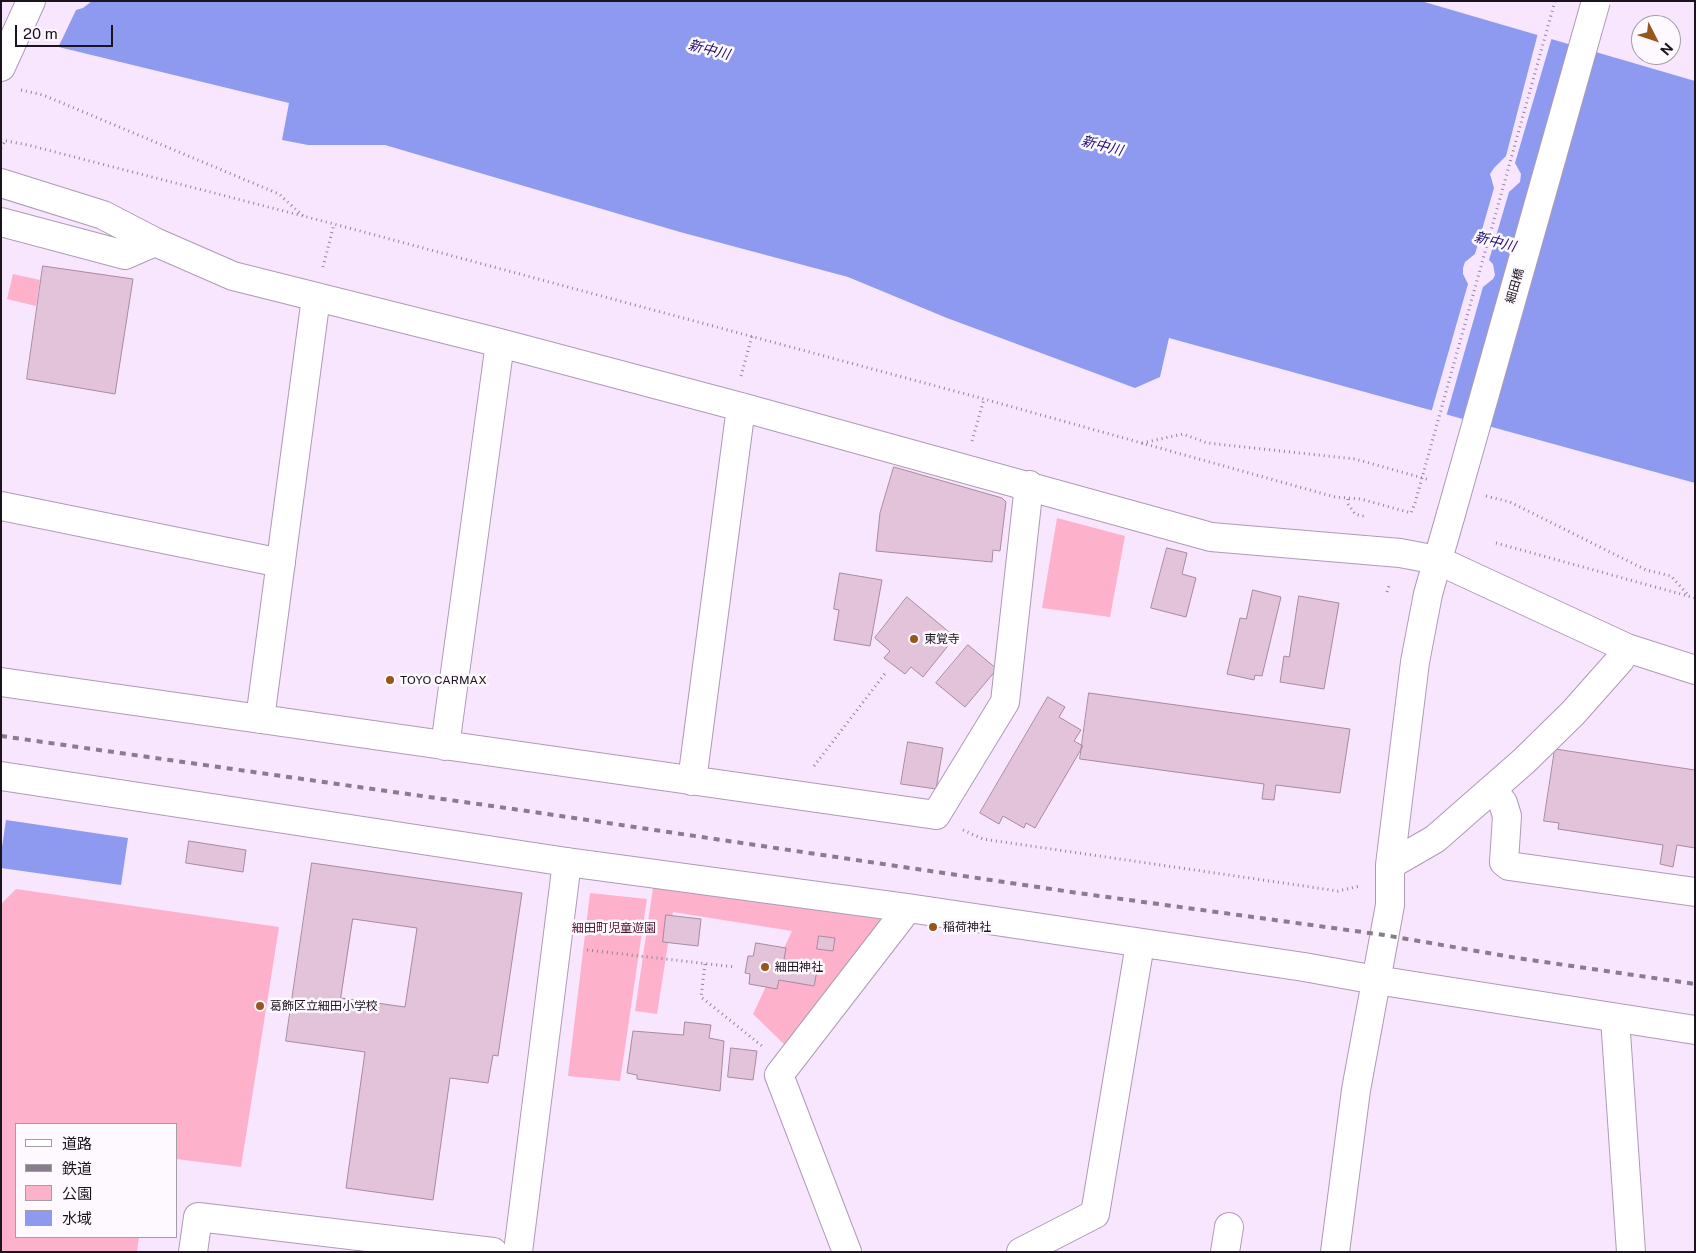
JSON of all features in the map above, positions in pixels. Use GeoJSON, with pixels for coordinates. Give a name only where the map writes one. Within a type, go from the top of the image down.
{"type":"FeatureCollection","features":[{"type":"Feature","properties":{"kind":"street"},"geometry":{"type":"LineString","coordinates":[[1,67],[31,1]]}},
{"type":"Feature","properties":{"kind":"street","name":"細田橋"},"geometry":{"type":"LineString","coordinates":[[1335,1252],[1356,1090],[1390,905],[1390,865],[1414,662],[1437,560],[1596,1]]}},
{"type":"Feature","properties":{"kind":"street"},"geometry":{"type":"LineString","coordinates":[[1,183],[103,215],[155,242],[233,276],[319,286],[500,343],[740,396],[1029,485],[1211,537],[1400,553],[1437,560],[1628,648],[1695,670]]}},
{"type":"Feature","properties":{"kind":"street"},"geometry":{"type":"LineString","coordinates":[[1,222],[125,255],[155,242]]}},
{"type":"Feature","properties":{"kind":"street"},"geometry":{"type":"LineString","coordinates":[[260,719],[319,286]]}},
{"type":"Feature","properties":{"kind":"street"},"geometry":{"type":"LineString","coordinates":[[445,746],[500,343]]}},
{"type":"Feature","properties":{"kind":"street"},"geometry":{"type":"LineString","coordinates":[[692,781],[740,396]]}},
{"type":"Feature","properties":{"kind":"street"},"geometry":{"type":"LineString","coordinates":[[1,682],[936,815],[1005,702],[1029,485]]}},
{"type":"Feature","properties":{"kind":"street"},"geometry":{"type":"LineString","coordinates":[[1,506],[281,562]]}},
{"type":"Feature","properties":{"kind":"street"},"geometry":{"type":"LineString","coordinates":[[1390,865],[1435,839],[1524,761],[1573,713],[1620,660],[1628,648]]}},
{"type":"Feature","properties":{"kind":"street"},"geometry":{"type":"LineString","coordinates":[[1,776],[567,862],[908,908],[1304,967],[1695,1030]]}},
{"type":"Feature","properties":{"kind":"street"},"geometry":{"type":"LineString","coordinates":[[1492,789],[1503,803],[1507,816],[1504,862],[1509,866],[1695,892]]}},
{"type":"Feature","properties":{"kind":"street"},"geometry":{"type":"LineString","coordinates":[[518,1252],[567,862]]}},
{"type":"Feature","properties":{"kind":"street"},"geometry":{"type":"LineString","coordinates":[[847,1252],[779,1075],[908,908]]}},
{"type":"Feature","properties":{"kind":"street"},"geometry":{"type":"LineString","coordinates":[[1021,1252],[1095,1214],[1140,944]]}},
{"type":"Feature","properties":{"kind":"street"},"geometry":{"type":"LineString","coordinates":[[1615,1018],[1631,1252]]}},
{"type":"Feature","properties":{"kind":"street"},"geometry":{"type":"LineString","coordinates":[[193,1252],[198,1217],[493,1252]]}},
{"type":"Feature","properties":{"kind":"path"},"geometry":{"type":"LineString","coordinates":[[1,148],[3,140],[28,145],[334,224],[984,399],[1335,497],[1361,500],[1411,513],[1555,1]]}},
{"type":"Feature","properties":{"kind":"path"},"geometry":{"type":"LineString","coordinates":[[18,89],[43,95],[280,194],[305,218]]}},
{"type":"Feature","properties":{"kind":"path"},"geometry":{"type":"LineString","coordinates":[[319,286],[334,224]]}},
{"type":"Feature","properties":{"kind":"path"},"geometry":{"type":"LineString","coordinates":[[740,396],[752,336]]}},
{"type":"Feature","properties":{"kind":"path"},"geometry":{"type":"LineString","coordinates":[[971,447],[984,399]]}},
{"type":"Feature","properties":{"kind":"path"},"geometry":{"type":"LineString","coordinates":[[1496,543],[1695,598]]}},
{"type":"Feature","properties":{"kind":"path"},"geometry":{"type":"LineString","coordinates":[[1387,592],[1390,584]]}},
{"type":"Feature","properties":{"kind":"path"},"geometry":{"type":"LineString","coordinates":[[802,796],[806,776],[887,671]]}},
{"type":"Feature","properties":{"kind":"path"},"geometry":{"type":"LineString","coordinates":[[936,815],[952,825],[983,839],[1338,891],[1368,884]]}},
{"type":"Feature","properties":{"kind":"path"},"geometry":{"type":"LineString","coordinates":[[557,947],[735,968]]}},
{"type":"Feature","properties":{"kind":"path"},"geometry":{"type":"LineString","coordinates":[[705,964],[701,997],[786,1065]]}},
{"type":"Feature","properties":{"kind":"green space"},"geometry":{"type":"Polygon","coordinates":[[[13,274],[40,280],[36,306],[7,299],[13,274]]]}},
{"type":"Feature","properties":{"kind":"green space"},"geometry":{"type":"Polygon","coordinates":[[[1057,518],[1125,536],[1110,617],[1042,608],[1057,518]]]}},
{"type":"Feature","properties":{"kind":"green space"},"geometry":{"type":"Polygon","coordinates":[[[654,881],[898,912],[790,1050],[753,1014],[792,931],[673,912],[657,1014],[635,1011],[654,881]]]}},
{"type":"Feature","properties":{"kind":"green space"},"geometry":{"type":"Polygon","coordinates":[[[16,889],[279,927],[241,1167],[178,1159],[178,1123],[15,1123],[15,1238],[139,1238],[137,1252],[1,1252],[1,904],[16,889]]]}},
{"type":"Feature","properties":{"kind":"green space","name":"細田町児童遊園"},"geometry":{"type":"Polygon","coordinates":[[[590,893],[647,899],[620,1081],[568,1076],[590,893]]]}},
{"type":"Feature","properties":{"kind":"water","name":"新中川"},"geometry":{"type":"Polygon","coordinates":[[[1,1],[1421,1],[1631,62],[1631,65],[1640,65],[1695,81],[1695,483],[1169,338],[1160,377],[1135,388],[947,318],[848,277],[680,232],[385,145],[308,145],[282,140],[289,103],[1,33],[1,1]]]}},
{"type":"Feature","properties":{"kind":"water"},"geometry":{"type":"Polygon","coordinates":[[[6,820],[128,838],[121,885],[1,868],[6,820]]]}},
{"type":"Feature","properties":{"kind":"pier"},"geometry":{"type":"Polygon","coordinates":[[[1,1],[92,1],[83,8],[76,10],[57,50],[1,35],[1,1]]]}},
{"type":"Feature","properties":{"kind":"pier"},"geometry":{"type":"Polygon","coordinates":[[[1538,33],[1552,37],[1515,163],[1521,174],[1520,182],[1509,192],[1489,260],[1493,264],[1495,275],[1483,287],[1446,417],[1431,413],[1468,284],[1463,274],[1463,268],[1465,262],[1475,254],[1494,188],[1490,174],[1506,156],[1538,33]]]}},
{"type":"Feature","properties":{"kind":"building"},"geometry":{"type":"Polygon","coordinates":[[[43,266],[133,279],[115,394],[27,379],[43,266]]]}},
{"type":"Feature","properties":{"kind":"building"},"geometry":{"type":"Polygon","coordinates":[[[894,467],[1002,498],[1006,502],[1000,551],[993,550],[992,562],[876,551],[880,513],[894,467]]]}},
{"type":"Feature","properties":{"kind":"building"},"geometry":{"type":"Polygon","coordinates":[[[1167,548],[1187,553],[1182,574],[1196,578],[1186,617],[1151,608],[1167,548]]]}},
{"type":"Feature","properties":{"kind":"building"},"geometry":{"type":"Polygon","coordinates":[[[840,573],[882,580],[870,646],[834,640],[839,610],[834,609],[840,573]]]}},
{"type":"Feature","properties":{"kind":"building"},"geometry":{"type":"Polygon","coordinates":[[[1253,590],[1281,597],[1262,676],[1255,675],[1254,680],[1227,674],[1240,618],[1246,619],[1253,590]]]}},
{"type":"Feature","properties":{"kind":"building"},"geometry":{"type":"Polygon","coordinates":[[[1299,596],[1339,603],[1324,689],[1280,682],[1284,656],[1289,657],[1299,596]]]}},
{"type":"Feature","properties":{"kind":"building"},"geometry":{"type":"Polygon","coordinates":[[[907,597],[955,637],[923,677],[911,667],[905,674],[884,658],[890,651],[875,638],[907,597]]]}},
{"type":"Feature","properties":{"kind":"building"},"geometry":{"type":"Polygon","coordinates":[[[968,645],[997,669],[965,707],[936,683],[968,645]]]}},
{"type":"Feature","properties":{"kind":"building"},"geometry":{"type":"Polygon","coordinates":[[[1089,693],[1350,729],[1340,793],[1276,785],[1274,800],[1262,799],[1264,784],[1080,759],[1089,693]]]}},
{"type":"Feature","properties":{"kind":"building"},"geometry":{"type":"Polygon","coordinates":[[[1048,697],[1065,707],[1059,717],[1081,730],[1074,741],[1083,746],[1035,828],[1026,823],[1024,828],[1003,816],[999,824],[980,813],[1048,697]]]}},
{"type":"Feature","properties":{"kind":"building"},"geometry":{"type":"Polygon","coordinates":[[[908,742],[943,748],[936,789],[901,784],[908,742]]]}},
{"type":"Feature","properties":{"kind":"building"},"geometry":{"type":"Polygon","coordinates":[[[1555,749],[1695,770],[1695,848],[1677,845],[1673,867],[1660,864],[1663,845],[1558,829],[1559,823],[1544,821],[1555,749]]]}},
{"type":"Feature","properties":{"kind":"building"},"geometry":{"type":"Polygon","coordinates":[[[189,841],[246,850],[243,872],[186,863],[189,841]]]}},
{"type":"Feature","properties":{"kind":"building"},"geometry":{"type":"Polygon","coordinates":[[[312,863],[522,893],[498,1056],[493,1055],[488,1083],[450,1078],[433,1200],[346,1188],[365,1052],[286,1041],[312,863]],[[353,919],[341,998],[405,1007],[417,928],[353,919]]]}},
{"type":"Feature","properties":{"kind":"building"},"geometry":{"type":"Polygon","coordinates":[[[666,915],[701,919],[698,946],[663,942],[666,915]]]}},
{"type":"Feature","properties":{"kind":"building"},"geometry":{"type":"Polygon","coordinates":[[[819,936],[835,938],[833,951],[817,949],[819,936]]]}},
{"type":"Feature","properties":{"kind":"building"},"geometry":{"type":"Polygon","coordinates":[[[756,943],[786,948],[784,959],[818,966],[814,986],[779,980],[777,989],[749,984],[750,974],[745,973],[748,956],[753,956],[756,943]]]}},
{"type":"Feature","properties":{"kind":"building"},"geometry":{"type":"Polygon","coordinates":[[[685,1022],[711,1025],[709,1038],[724,1041],[720,1091],[637,1079],[637,1075],[627,1073],[633,1031],[683,1035],[685,1022]]]}},
{"type":"Feature","properties":{"kind":"building"},"geometry":{"type":"Polygon","coordinates":[[[731,1048],[757,1051],[753,1080],[728,1077],[731,1048]]]}},
{"type":"Feature","properties":{"kind":"railway"},"geometry":{"type":"LineString","coordinates":[[1,736],[527,811],[1078,893],[1384,935],[1517,958],[1695,984]]}},
{"type":"Feature","properties":{"kind":"place","name":"東覚寺"},"geometry":{"type":"Point","coordinates":[914,639]}},
{"type":"Feature","properties":{"kind":"place","name":"TOYO CARMAX"},"geometry":{"type":"Point","coordinates":[390,680]}},
{"type":"Feature","properties":{"kind":"place","name":"稲荷神社"},"geometry":{"type":"Point","coordinates":[933,927]}},
{"type":"Feature","properties":{"kind":"place","name":"細田神社"},"geometry":{"type":"Point","coordinates":[765,967]}},
{"type":"Feature","properties":{"kind":"place","name":"葛飾区立細田小学校"},"geometry":{"type":"Point","coordinates":[260,1006]}}]}
